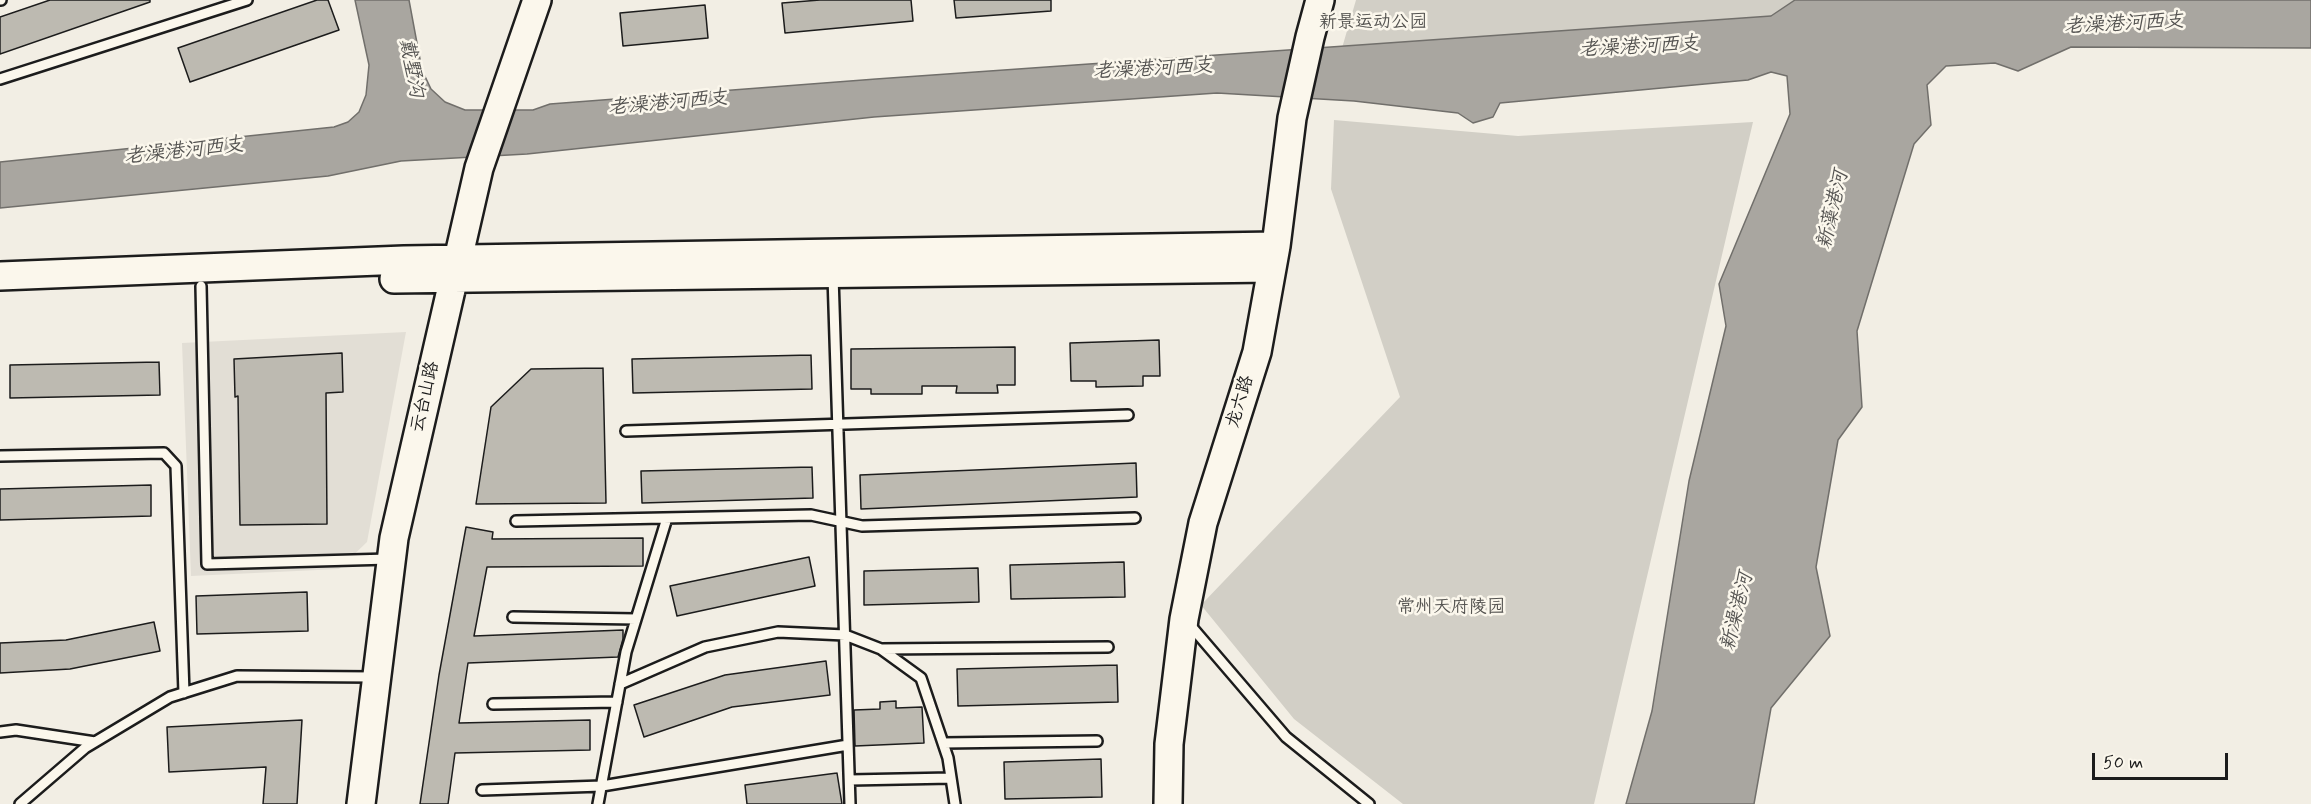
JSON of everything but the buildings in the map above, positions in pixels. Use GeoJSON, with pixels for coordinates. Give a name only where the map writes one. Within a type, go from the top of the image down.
{"type":"FeatureCollection","features":[{"type":"Feature","properties":{"kind":"street","name":"云台山路"},"geometry":{"type":"LineString","coordinates":[[361,804],[394,538],[479,168],[537,0]]}},
{"type":"Feature","properties":{"kind":"street","name":"龙六路"},"geometry":{"type":"LineString","coordinates":[[1168,804],[1169,744],[1184,619],[1203,523],[1257,352],[1274,257],[1292,117],[1320,0]]}},
{"type":"Feature","properties":{"kind":"street"},"geometry":{"type":"LineString","coordinates":[[0,276],[1274,257]]}},
{"type":"Feature","properties":{"kind":"street"},"geometry":{"type":"LineString","coordinates":[[0,293],[201,286],[454,269],[832,273],[1274,257]]}},
{"type":"Feature","properties":{"kind":"lane"},"geometry":{"type":"LineString","coordinates":[[0,80],[247,0]]}},
{"type":"Feature","properties":{"kind":"lane"},"geometry":{"type":"LineString","coordinates":[[832,273],[850,804]]}},
{"type":"Feature","properties":{"kind":"lane"},"geometry":{"type":"LineString","coordinates":[[201,286],[207,564],[392,558]]}},
{"type":"Feature","properties":{"kind":"lane"},"geometry":{"type":"LineString","coordinates":[[626,431],[1128,415]]}},
{"type":"Feature","properties":{"kind":"lane"},"geometry":{"type":"LineString","coordinates":[[0,456],[164,453],[176,466],[184,693]]}},
{"type":"Feature","properties":{"kind":"lane"},"geometry":{"type":"LineString","coordinates":[[516,520],[811,515],[862,526],[1135,519]]}},
{"type":"Feature","properties":{"kind":"lane"},"geometry":{"type":"LineString","coordinates":[[598,804],[626,652],[667,518]]}},
{"type":"Feature","properties":{"kind":"lane"},"geometry":{"type":"LineString","coordinates":[[513,617],[636,619]]}},
{"type":"Feature","properties":{"kind":"lane"},"geometry":{"type":"LineString","coordinates":[[1184,619],[1286,737],[1369,804]]}},
{"type":"Feature","properties":{"kind":"lane"},"geometry":{"type":"LineString","coordinates":[[620,684],[705,647],[778,632],[845,635],[881,649],[921,678],[943,743],[955,804]]}},
{"type":"Feature","properties":{"kind":"lane"},"geometry":{"type":"LineString","coordinates":[[881,649],[1107,647]]}},
{"type":"Feature","properties":{"kind":"lane"},"geometry":{"type":"LineString","coordinates":[[20,804],[85,748],[170,697],[237,676],[376,677]]}},
{"type":"Feature","properties":{"kind":"lane"},"geometry":{"type":"LineString","coordinates":[[493,704],[617,702]]}},
{"type":"Feature","properties":{"kind":"lane"},"geometry":{"type":"LineString","coordinates":[[0,732],[16,730],[95,742]]}},
{"type":"Feature","properties":{"kind":"lane"},"geometry":{"type":"LineString","coordinates":[[943,743],[1097,741]]}},
{"type":"Feature","properties":{"kind":"lane"},"geometry":{"type":"LineString","coordinates":[[482,790],[602,786],[848,745]]}},
{"type":"Feature","properties":{"kind":"lane"},"geometry":{"type":"LineString","coordinates":[[850,780],[951,778]]}},
{"type":"Feature","properties":{"kind":"shaded area"},"geometry":{"type":"Polygon","coordinates":[[[406,332],[367,542],[339,569],[191,576],[182,343],[406,332]]]}},
{"type":"Feature","properties":{"kind":"green space","name":"新景运动公园"},"geometry":{"type":"Polygon","coordinates":[[[1356,0],[1795,0],[1772,16],[1342,48],[1356,0]]]}},
{"type":"Feature","properties":{"kind":"green space","name":"常州天府陵园"},"geometry":{"type":"Polygon","coordinates":[[[1334,120],[1518,136],[1753,122],[1594,804],[1403,804],[1294,719],[1201,605],[1400,397],[1331,189],[1334,120]]]}},
{"type":"Feature","properties":{"kind":"water"},"geometry":{"type":"Polygon","coordinates":[[[355,0],[409,0],[422,70],[431,89],[445,102],[465,110],[533,110],[550,104],[876,79],[1771,16],[1795,0],[2311,0],[2311,48],[2071,47],[2018,71],[1995,63],[1946,66],[1927,85],[1931,125],[1914,144],[1857,331],[1862,407],[1838,440],[1816,567],[1830,636],[1771,708],[1754,804],[1626,804],[1652,711],[1689,481],[1726,326],[1719,284],[1790,114],[1787,76],[1771,72],[1748,80],[1500,103],[1493,117],[1473,123],[1458,113],[1354,101],[1217,93],[874,117],[527,154],[401,161],[328,176],[0,208],[0,162],[334,127],[348,122],[359,112],[366,95],[369,65],[355,0]]]}},
{"type":"Feature","properties":{"kind":"water label","name":"老澡港河西支"},"geometry":{"type":"Point","coordinates":[2124,25]}},
{"type":"Feature","properties":{"kind":"water label","name":"老澡港河西支"},"geometry":{"type":"Point","coordinates":[1639,48]}},
{"type":"Feature","properties":{"kind":"water label","name":"戴墅沟"},"geometry":{"type":"Point","coordinates":[410,68]}},
{"type":"Feature","properties":{"kind":"water label","name":"老澡港河西支"},"geometry":{"type":"Point","coordinates":[1153,70]}},
{"type":"Feature","properties":{"kind":"water label","name":"老澡港河西支"},"geometry":{"type":"Point","coordinates":[668,104]}},
{"type":"Feature","properties":{"kind":"water label","name":"老澡港河西支"},"geometry":{"type":"Point","coordinates":[184,152]}},
{"type":"Feature","properties":{"kind":"water label","name":"新藻港河"},"geometry":{"type":"Point","coordinates":[1834,210]}},
{"type":"Feature","properties":{"kind":"water label","name":"新澡港河"},"geometry":{"type":"Point","coordinates":[1738,612]}}]}
